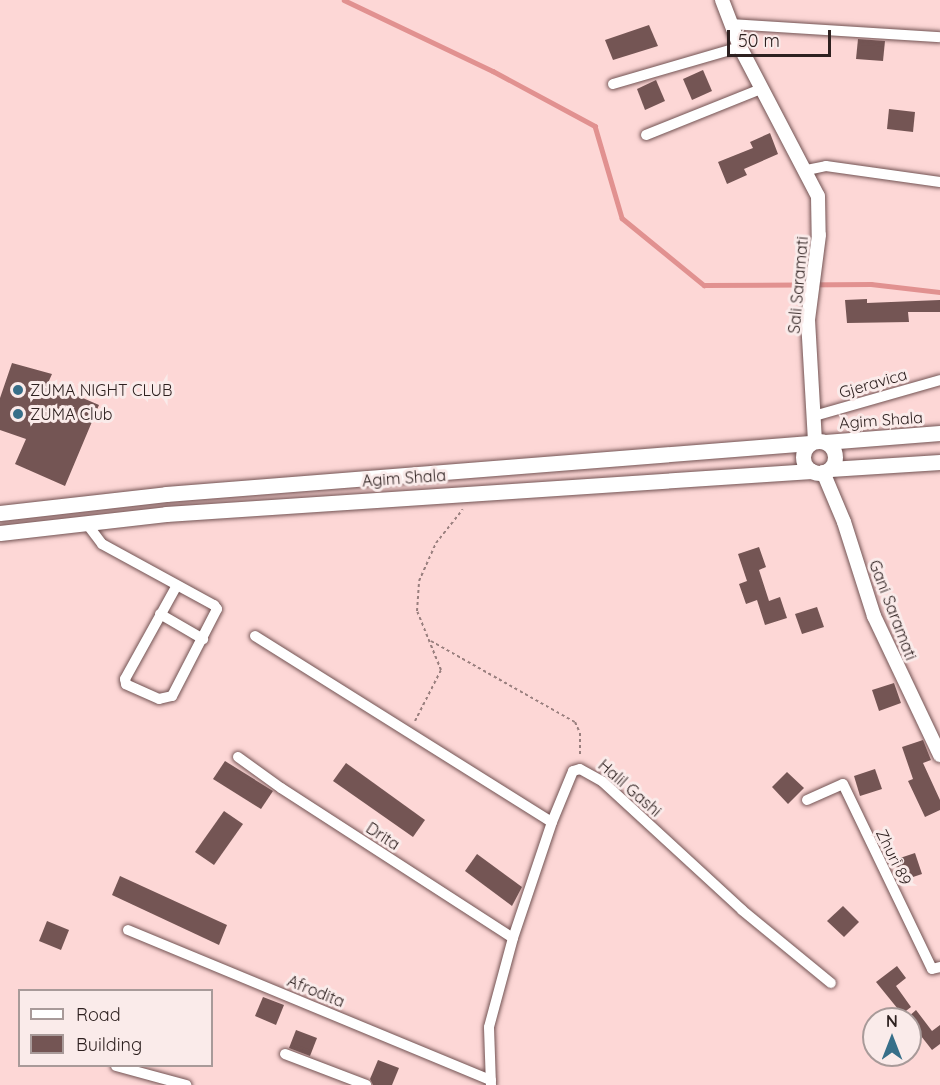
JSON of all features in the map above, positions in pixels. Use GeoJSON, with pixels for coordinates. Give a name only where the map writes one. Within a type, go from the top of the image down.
{"type":"FeatureCollection","features":[{"type":"Feature","properties":{"kind":"main road","name":"Agim Shala"},"geometry":{"type":"LineString","coordinates":[[0,513],[166,494],[940,433]]}},
{"type":"Feature","properties":{"kind":"main road","name":"Agim Shala"},"geometry":{"type":"LineString","coordinates":[[817,442],[835,454],[822,471]]}},
{"type":"Feature","properties":{"kind":"main road"},"geometry":{"type":"LineString","coordinates":[[817,442],[803,456],[822,471]]}},
{"type":"Feature","properties":{"kind":"main road","name":"Agim Shala"},"geometry":{"type":"LineString","coordinates":[[0,533],[467,492],[940,462]]}},
{"type":"Feature","properties":{"kind":"street","name":"Sali Saramati"},"geometry":{"type":"LineString","coordinates":[[722,0],[740,47],[807,170],[818,196],[816,265],[808,320],[817,442]]}},
{"type":"Feature","properties":{"kind":"street"},"geometry":{"type":"LineString","coordinates":[[731,24],[940,37]]}},
{"type":"Feature","properties":{"kind":"street"},"geometry":{"type":"LineString","coordinates":[[613,84],[740,47]]}},
{"type":"Feature","properties":{"kind":"street"},"geometry":{"type":"LineString","coordinates":[[646,135],[761,89]]}},
{"type":"Feature","properties":{"kind":"street"},"geometry":{"type":"LineString","coordinates":[[807,170],[826,166],[940,182]]}},
{"type":"Feature","properties":{"kind":"street","name":"Gjeravica"},"geometry":{"type":"LineString","coordinates":[[814,416],[940,380]]}},
{"type":"Feature","properties":{"kind":"street","name":"Gani Saramati"},"geometry":{"type":"LineString","coordinates":[[822,471],[844,522],[874,616],[940,756]]}},
{"type":"Feature","properties":{"kind":"street"},"geometry":{"type":"LineString","coordinates":[[87,524],[102,543],[177,585],[217,609],[203,639],[168,699],[126,684],[127,672],[177,585]]}},
{"type":"Feature","properties":{"kind":"street"},"geometry":{"type":"LineString","coordinates":[[160,614],[203,639]]}},
{"type":"Feature","properties":{"kind":"street"},"geometry":{"type":"LineString","coordinates":[[255,636],[407,735],[552,822]]}},
{"type":"Feature","properties":{"kind":"street","name":"Drita"},"geometry":{"type":"LineString","coordinates":[[238,757],[280,788],[513,938]]}},
{"type":"Feature","properties":{"kind":"street","name":"Halil Gashi"},"geometry":{"type":"LineString","coordinates":[[491,1082],[489,1027],[513,938],[552,822],[573,771],[580,768],[603,782],[742,910],[831,982]]}},
{"type":"Feature","properties":{"kind":"street","name":"Zhuri 89"},"geometry":{"type":"LineString","coordinates":[[807,800],[843,784],[932,969],[940,967]]}},
{"type":"Feature","properties":{"kind":"street","name":"Afrodita"},"geometry":{"type":"LineString","coordinates":[[128,930],[491,1082]]}},
{"type":"Feature","properties":{"kind":"street"},"geometry":{"type":"LineString","coordinates":[[285,1054],[366,1085]]}},
{"type":"Feature","properties":{"kind":"street"},"geometry":{"type":"LineString","coordinates":[[123,1067],[186,1085]]}},
{"type":"Feature","properties":{"kind":"path"},"geometry":{"type":"LineString","coordinates":[[407,735],[441,670],[417,611],[419,581],[436,543],[466,504],[467,492]]}},
{"type":"Feature","properties":{"kind":"path"},"geometry":{"type":"LineString","coordinates":[[428,639],[575,722],[579,734],[580,768]]}},
{"type":"Feature","properties":{"kind":"building"},"geometry":{"type":"Polygon","coordinates":[[[649,25],[658,46],[613,60],[605,40],[649,25]]]}},
{"type":"Feature","properties":{"kind":"building"},"geometry":{"type":"Polygon","coordinates":[[[858,39],[885,41],[883,61],[856,59],[858,39]]]}},
{"type":"Feature","properties":{"kind":"building"},"geometry":{"type":"Polygon","coordinates":[[[703,70],[712,91],[692,100],[683,79],[703,70]]]}},
{"type":"Feature","properties":{"kind":"building"},"geometry":{"type":"Polygon","coordinates":[[[656,80],[665,101],[645,110],[637,89],[656,80]]]}},
{"type":"Feature","properties":{"kind":"building"},"geometry":{"type":"Polygon","coordinates":[[[889,109],[915,112],[913,132],[887,129],[889,109]]]}},
{"type":"Feature","properties":{"kind":"building"},"geometry":{"type":"Polygon","coordinates":[[[770,133],[778,154],[744,169],[747,175],[727,184],[718,162],[753,148],[750,142],[770,133]]]}},
{"type":"Feature","properties":{"kind":"building"},"geometry":{"type":"Polygon","coordinates":[[[867,299],[867,303],[940,300],[940,312],[908,312],[909,322],[847,323],[845,300],[867,299]]]}},
{"type":"Feature","properties":{"kind":"building"},"geometry":{"type":"Polygon","coordinates":[[[12,363],[52,374],[48,383],[99,405],[65,486],[15,464],[26,439],[0,430],[0,398],[12,363]]]}},
{"type":"Feature","properties":{"kind":"building"},"geometry":{"type":"Polygon","coordinates":[[[759,547],[766,567],[759,570],[769,601],[780,597],[787,618],[765,625],[757,600],[746,604],[739,584],[747,581],[738,554],[759,547]]]}},
{"type":"Feature","properties":{"kind":"building"},"geometry":{"type":"Polygon","coordinates":[[[817,607],[824,627],[802,634],[795,614],[817,607]]]}},
{"type":"Feature","properties":{"kind":"building"},"geometry":{"type":"Polygon","coordinates":[[[894,683],[901,703],[879,711],[872,690],[894,683]]]}},
{"type":"Feature","properties":{"kind":"building"},"geometry":{"type":"Polygon","coordinates":[[[923,740],[931,760],[923,763],[940,800],[940,810],[925,817],[908,781],[913,779],[902,747],[923,740]]]}},
{"type":"Feature","properties":{"kind":"building"},"geometry":{"type":"Polygon","coordinates":[[[225,761],[273,791],[261,809],[213,779],[225,761]]]}},
{"type":"Feature","properties":{"kind":"building"},"geometry":{"type":"Polygon","coordinates":[[[346,763],[425,820],[413,837],[333,781],[346,763]]]}},
{"type":"Feature","properties":{"kind":"building"},"geometry":{"type":"Polygon","coordinates":[[[875,769],[882,789],[860,796],[854,776],[875,769]]]}},
{"type":"Feature","properties":{"kind":"building"},"geometry":{"type":"Polygon","coordinates":[[[787,772],[804,788],[788,804],[772,787],[787,772]]]}},
{"type":"Feature","properties":{"kind":"building"},"geometry":{"type":"Polygon","coordinates":[[[224,811],[243,824],[214,865],[195,852],[224,811]]]}},
{"type":"Feature","properties":{"kind":"building"},"geometry":{"type":"Polygon","coordinates":[[[915,853],[922,874],[901,881],[894,860],[915,853]]]}},
{"type":"Feature","properties":{"kind":"building"},"geometry":{"type":"Polygon","coordinates":[[[477,854],[522,887],[512,906],[465,871],[477,854]]]}},
{"type":"Feature","properties":{"kind":"building"},"geometry":{"type":"Polygon","coordinates":[[[120,876],[227,925],[219,945],[112,895],[120,876]]]}},
{"type":"Feature","properties":{"kind":"building"},"geometry":{"type":"Polygon","coordinates":[[[843,906],[859,922],[844,937],[827,921],[843,906]]]}},
{"type":"Feature","properties":{"kind":"building"},"geometry":{"type":"Polygon","coordinates":[[[47,921],[69,930],[61,950],[39,941],[47,921]]]}},
{"type":"Feature","properties":{"kind":"building"},"geometry":{"type":"Polygon","coordinates":[[[897,966],[906,978],[896,986],[911,1007],[896,1007],[876,982],[897,966]]]}},
{"type":"Feature","properties":{"kind":"building"},"geometry":{"type":"Polygon","coordinates":[[[263,997],[284,1005],[276,1025],[255,1016],[263,997]]]}},
{"type":"Feature","properties":{"kind":"building"},"geometry":{"type":"Polygon","coordinates":[[[922,1018],[932,1031],[940,1025],[940,1044],[932,1050],[922,1037],[922,1018]]]}},
{"type":"Feature","properties":{"kind":"building"},"geometry":{"type":"Polygon","coordinates":[[[296,1030],[317,1038],[310,1056],[289,1048],[296,1030]]]}},
{"type":"Feature","properties":{"kind":"building"},"geometry":{"type":"Polygon","coordinates":[[[378,1060],[399,1068],[392,1085],[373,1085],[370,1079],[378,1060]]]}},
{"type":"Feature","properties":{"kind":"waterway"},"geometry":{"type":"LineString","coordinates":[[344,0],[493,71],[595,126],[622,218],[704,285],[871,284],[940,292]]}},
{"type":"Feature","properties":{"kind":"place","name":"ZUMA NIGHT CLUB"},"geometry":{"type":"Point","coordinates":[18,390]}},
{"type":"Feature","properties":{"kind":"place","name":"ZUMA Club"},"geometry":{"type":"Point","coordinates":[18,414]}}]}
